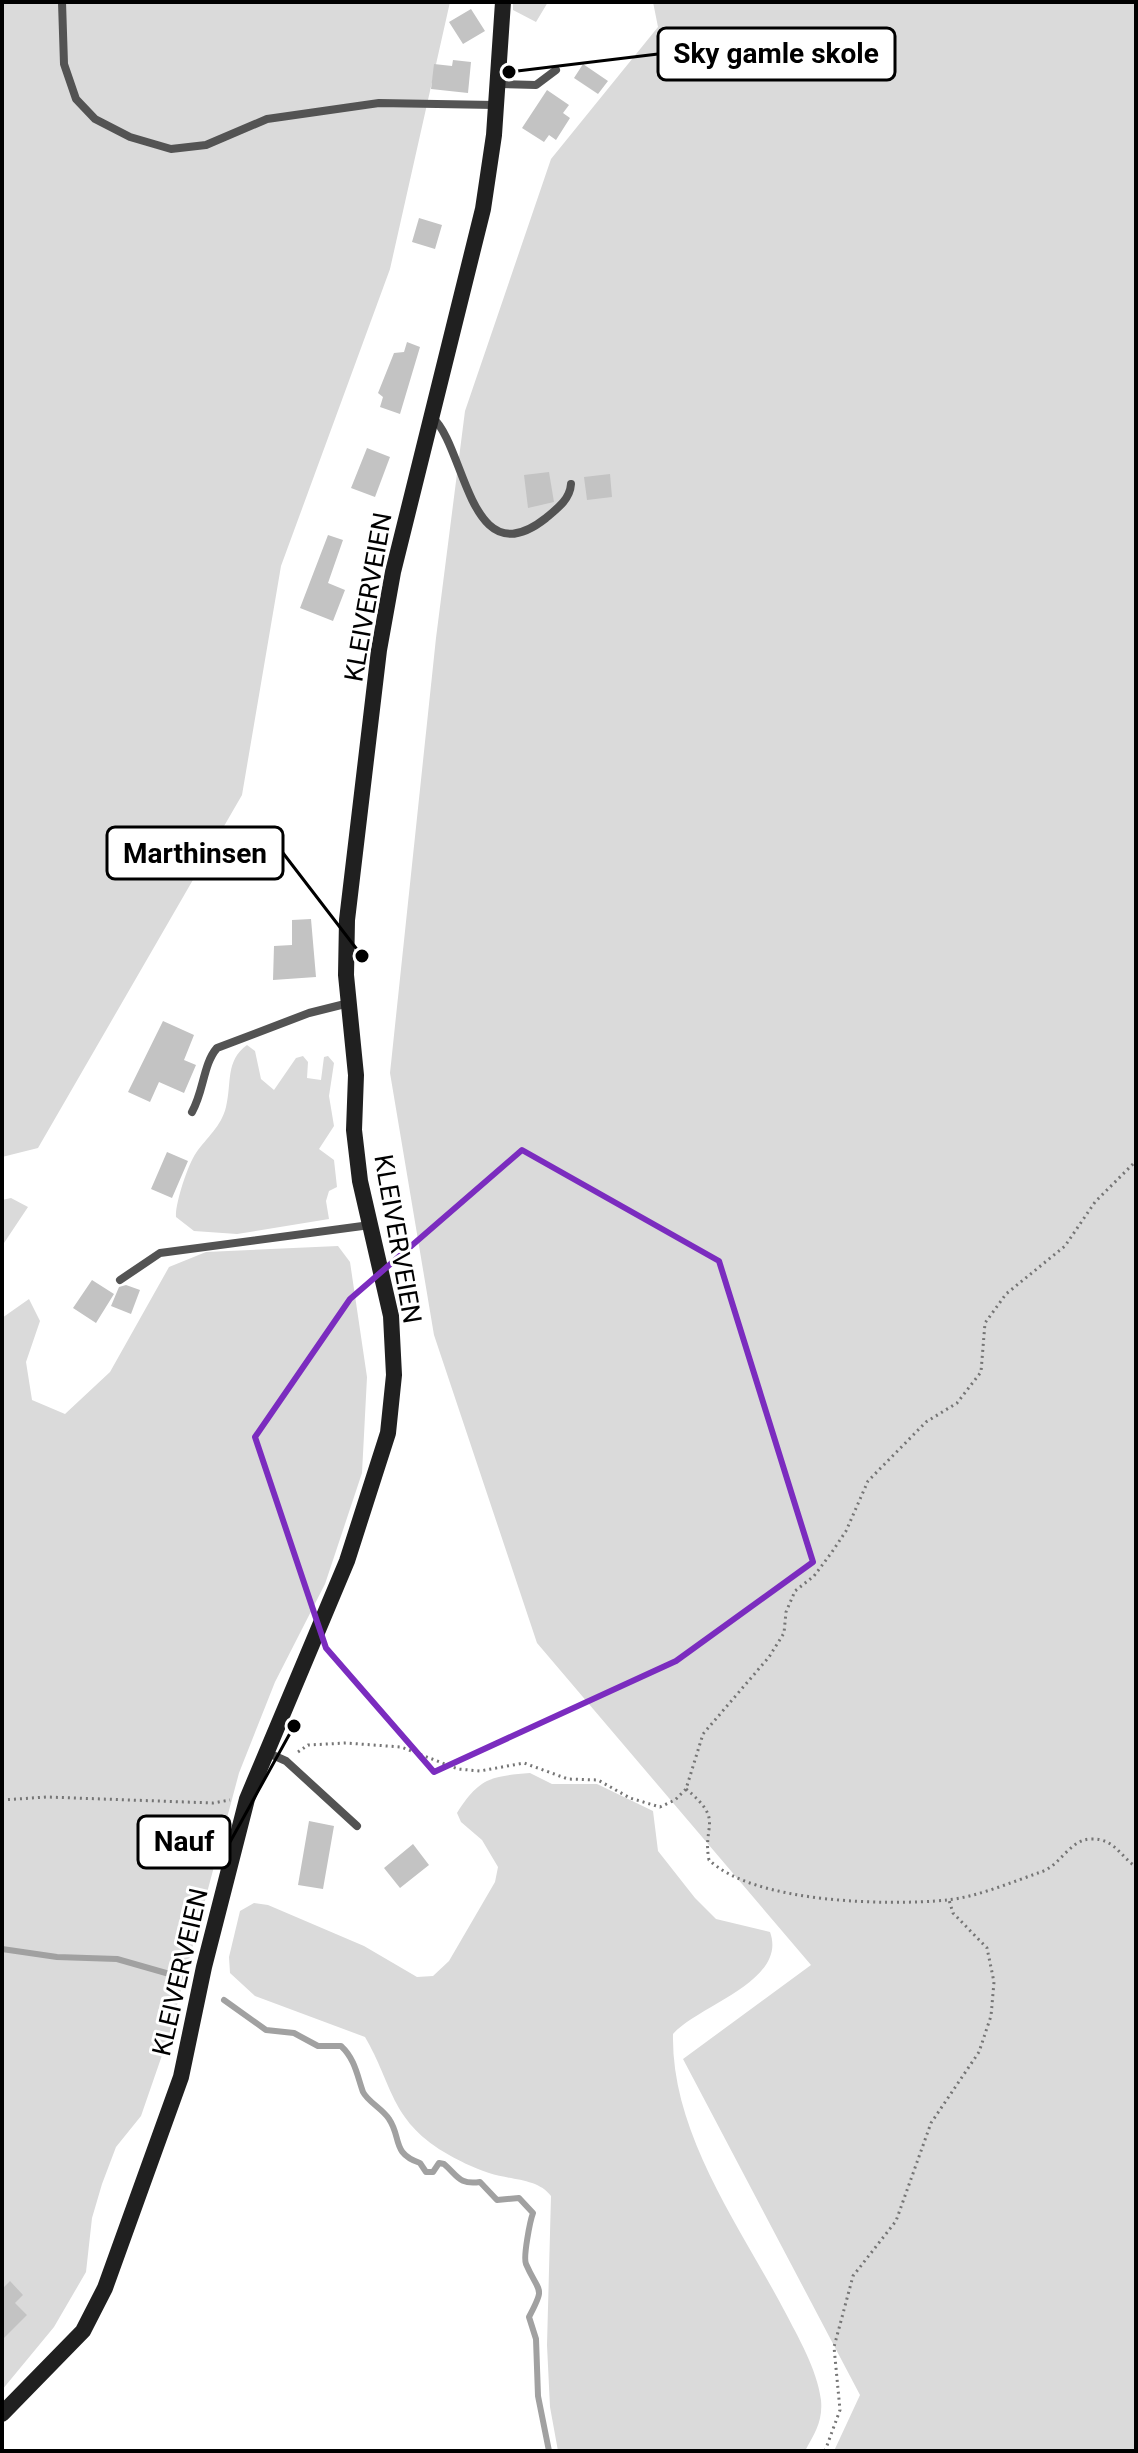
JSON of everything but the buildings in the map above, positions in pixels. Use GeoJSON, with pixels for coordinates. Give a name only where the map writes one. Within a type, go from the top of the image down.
{"type":"FeatureCollection","features":[{"type":"Feature","properties":{"kind":"street","name":"KLEIVERVEIEN"},"geometry":{"type":"LineString","coordinates":[[2,2414],[83,2331],[105,2288],[181,2077],[204,1967],[247,1799],[347,1561],[388,1433],[394,1375],[391,1316],[354,1130],[356,1075],[347,920],[379,650],[393,572],[483,209],[496,105],[503,2]]}},
{"type":"Feature","properties":{"kind":"lane"},"geometry":{"type":"LineString","coordinates":[[62,2],[64,64],[76,99],[95,119],[130,137],[171,149],[206,145],[267,119],[379,103],[496,105]]}},
{"type":"Feature","properties":{"kind":"lane"},"geometry":{"type":"LineString","coordinates":[[498,84],[536,85],[556,70]]}},
{"type":"Feature","properties":{"kind":"lane"},"geometry":{"type":"LineString","coordinates":[[431,416],[440,424],[448,440],[465,491],[481,516],[495,528],[513,533],[536,524],[564,502],[571,484]]}},
{"type":"Feature","properties":{"kind":"lane"},"geometry":{"type":"LineString","coordinates":[[192,1112],[202,1094],[210,1056],[217,1048],[309,1013],[350,1002]]}},
{"type":"Feature","properties":{"kind":"lane"},"geometry":{"type":"LineString","coordinates":[[120,1280],[160,1253],[371,1225]]}},
{"type":"Feature","properties":{"kind":"lane"},"geometry":{"type":"LineString","coordinates":[[265,1752],[286,1761],[357,1826]]}},
{"type":"Feature","properties":{"kind":"path"},"geometry":{"type":"LineString","coordinates":[[286,1761],[308,1745],[371,1744],[419,1752],[458,1769],[480,1771],[524,1763],[568,1779],[598,1780],[641,1802],[660,1807],[686,1789],[703,1734],[769,1657],[784,1633],[786,1612],[795,1591],[814,1576],[846,1531],[868,1481],[926,1422],[957,1403],[981,1372],[985,1323],[1006,1294],[1065,1246],[1095,1202],[1136,1161]]}},
{"type":"Feature","properties":{"kind":"path"},"geometry":{"type":"LineString","coordinates":[[686,1789],[701,1801],[712,1826],[709,1860],[771,1890],[826,1899],[949,1900],[1046,1871],[1075,1843],[1090,1839],[1110,1843],[1136,1867]]}},
{"type":"Feature","properties":{"kind":"path"},"geometry":{"type":"LineString","coordinates":[[2,1800],[47,1797],[213,1803],[240,1797],[247,1799]]}},
{"type":"Feature","properties":{"kind":"path"},"geometry":{"type":"LineString","coordinates":[[825,2451],[840,2410],[834,2347],[853,2276],[896,2221],[931,2123],[979,2052],[991,2016],[994,1982],[987,1948],[953,1913],[949,1900]]}},
{"type":"Feature","properties":{"kind":"highlighted area"},"geometry":{"type":"Polygon","coordinates":[[[522,1150],[719,1261],[813,1562],[676,1661],[434,1772],[326,1648],[255,1437],[350,1299],[522,1150]]]}},
{"type":"Feature","properties":{"kind":"shaded area"},"geometry":{"type":"Polygon","coordinates":[[[2,2],[450,2],[390,269],[281,566],[242,795],[38,1148],[2,1157],[2,2]]]}},
{"type":"Feature","properties":{"kind":"shaded area"},"geometry":{"type":"Polygon","coordinates":[[[513,2],[548,2],[536,22],[513,10],[513,2]]]}},
{"type":"Feature","properties":{"kind":"shaded area"},"geometry":{"type":"Polygon","coordinates":[[[653,2],[1136,2],[1136,2451],[834,2451],[860,2395],[683,2059],[811,1965],[537,1643],[434,1335],[390,1073],[436,638],[465,411],[551,159],[658,27],[653,2]]]}},
{"type":"Feature","properties":{"kind":"shaded area"},"geometry":{"type":"Polygon","coordinates":[[[247,1045],[255,1051],[261,1079],[274,1090],[296,1058],[303,1056],[308,1062],[307,1078],[321,1080],[324,1057],[328,1056],[334,1063],[329,1096],[334,1126],[319,1149],[334,1160],[337,1187],[329,1191],[326,1201],[329,1219],[237,1234],[194,1231],[176,1217],[180,1194],[193,1158],[224,1114],[232,1065],[247,1045]]]}},
{"type":"Feature","properties":{"kind":"shaded area"},"geometry":{"type":"Polygon","coordinates":[[[11,1198],[28,1207],[2,1246],[2,1200],[11,1198]]]}},
{"type":"Feature","properties":{"kind":"shaded area"},"geometry":{"type":"Polygon","coordinates":[[[338,1246],[350,1262],[367,1377],[362,1473],[325,1584],[275,1682],[239,1773],[169,2035],[141,2116],[116,2147],[102,2184],[92,2218],[86,2272],[54,2327],[2,2390],[2,1318],[29,1299],[40,1321],[26,1362],[32,1400],[65,1414],[110,1372],[169,1267],[206,1252],[338,1246]]]}},
{"type":"Feature","properties":{"kind":"shaded area"},"geometry":{"type":"Polygon","coordinates":[[[530,1773],[552,1784],[597,1784],[653,1811],[658,1851],[695,1898],[716,1919],[770,1932],[772,1949],[766,1965],[754,1978],[673,2034],[675,2071],[683,2107],[711,2177],[795,2331],[816,2377],[821,2414],[805,2451],[558,2451],[550,2407],[547,2345],[551,2196],[539,2186],[466,2164],[426,2140],[403,2114],[365,2037],[255,1996],[230,1973],[229,1957],[240,1911],[254,1903],[268,1905],[364,1946],[417,1977],[433,1976],[449,1961],[495,1882],[498,1867],[482,1840],[461,1822],[457,1813],[472,1792],[487,1781],[530,1773]]]}},
{"type":"Feature","properties":{"kind":"waterway"},"geometry":{"type":"LineString","coordinates":[[2,1949],[57,1957],[117,1959],[187,1979]]}},
{"type":"Feature","properties":{"kind":"waterway"},"geometry":{"type":"LineString","coordinates":[[224,2000],[266,2030],[294,2033],[318,2046],[341,2046],[353,2062],[365,2096],[389,2119],[405,2155],[420,2163],[426,2172],[433,2172],[439,2163],[444,2164],[463,2181],[480,2182],[497,2200],[519,2198],[533,2213],[525,2260],[539,2290],[529,2317],[536,2339],[538,2396],[549,2451]]}},
{"type":"Feature","properties":{"kind":"place","name":"Sky gamle skole"},"geometry":{"type":"Point","coordinates":[509,72]}},
{"type":"Feature","properties":{"kind":"place","name":"Marthinsen"},"geometry":{"type":"Point","coordinates":[362,956]}},
{"type":"Feature","properties":{"kind":"place","name":"Nauf"},"geometry":{"type":"Point","coordinates":[294,1726]}}]}
